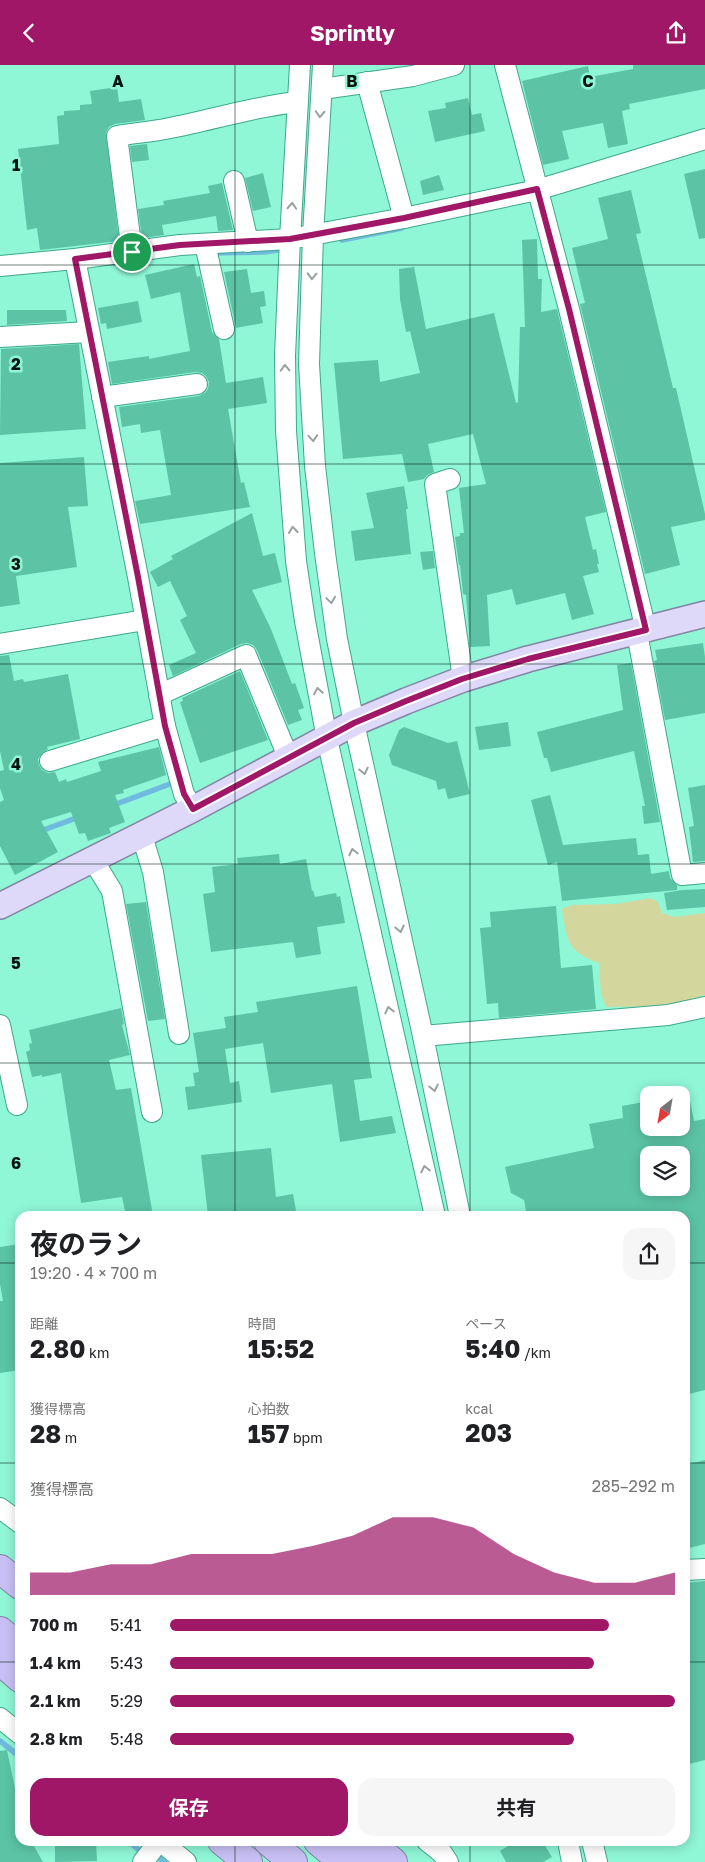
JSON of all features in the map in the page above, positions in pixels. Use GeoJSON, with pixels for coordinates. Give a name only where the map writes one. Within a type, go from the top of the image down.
{"type":"FeatureCollection","features":[{"type":"Feature","properties":{"kind":"highway"},"geometry":{"type":"LineString","coordinates":[[0,1559],[15,1570]]}},
{"type":"Feature","properties":{"kind":"highway"},"geometry":{"type":"LineString","coordinates":[[0,1569],[15,1581]]}},
{"type":"Feature","properties":{"kind":"highway"},"geometry":{"type":"LineString","coordinates":[[0,1589],[15,1601]]}},
{"type":"Feature","properties":{"kind":"highway"},"geometry":{"type":"LineString","coordinates":[[0,1631],[15,1643]]}},
{"type":"Feature","properties":{"kind":"highway"},"geometry":{"type":"LineString","coordinates":[[0,1652],[15,1663]]}},
{"type":"Feature","properties":{"kind":"highway"},"geometry":{"type":"LineString","coordinates":[[0,1661],[15,1673]]}},
{"type":"Feature","properties":{"kind":"highway"},"geometry":{"type":"LineString","coordinates":[[228,1846],[248,1862]]}},
{"type":"Feature","properties":{"kind":"highway"},"geometry":{"type":"LineString","coordinates":[[248,1846],[267,1862]]}},
{"type":"Feature","properties":{"kind":"highway"},"geometry":{"type":"LineString","coordinates":[[274,1846],[293,1862]]}},
{"type":"Feature","properties":{"kind":"highway"},"geometry":{"type":"LineString","coordinates":[[324,1846],[343,1862]]}},
{"type":"Feature","properties":{"kind":"highway"},"geometry":{"type":"LineString","coordinates":[[348,1846],[368,1862]]}},
{"type":"Feature","properties":{"kind":"highway"},"geometry":{"type":"LineString","coordinates":[[373,1846],[393,1862]]}},
{"type":"Feature","properties":{"kind":"main road"},"geometry":{"type":"LineString","coordinates":[[0,907],[142,836],[354,723],[406,701],[462,679],[528,659],[704,618]]}},
{"type":"Feature","properties":{"kind":"street"},"geometry":{"type":"LineString","coordinates":[[300,65],[285,356],[286,431],[296,561],[326,739],[434,1211]]}},
{"type":"Feature","properties":{"kind":"street"},"geometry":{"type":"LineString","coordinates":[[323,65],[313,235],[309,364],[315,466],[337,639],[459,1211]]}},
{"type":"Feature","properties":{"kind":"street"},"geometry":{"type":"LineString","coordinates":[[322,89],[413,76],[454,65]]}},
{"type":"Feature","properties":{"kind":"street"},"geometry":{"type":"LineString","coordinates":[[505,65],[569,309],[641,632],[682,875],[705,873]]}},
{"type":"Feature","properties":{"kind":"street"},"geometry":{"type":"LineString","coordinates":[[367,82],[404,218]]}},
{"type":"Feature","properties":{"kind":"street"},"geometry":{"type":"LineString","coordinates":[[132,252],[117,136],[170,128],[276,104],[298,102]]}},
{"type":"Feature","properties":{"kind":"street"},"geometry":{"type":"LineString","coordinates":[[0,266],[75,259],[180,245],[290,239],[313,235],[404,218],[537,189],[705,139]]}},
{"type":"Feature","properties":{"kind":"street"},"geometry":{"type":"LineString","coordinates":[[234,181],[248,242]]}},
{"type":"Feature","properties":{"kind":"street"},"geometry":{"type":"LineString","coordinates":[[205,244],[224,329]]}},
{"type":"Feature","properties":{"kind":"street"},"geometry":{"type":"LineString","coordinates":[[75,259],[165,726],[184,794],[193,809]]}},
{"type":"Feature","properties":{"kind":"street"},"geometry":{"type":"LineString","coordinates":[[0,337],[89,332]]}},
{"type":"Feature","properties":{"kind":"street"},"geometry":{"type":"LineString","coordinates":[[102,397],[197,384]]}},
{"type":"Feature","properties":{"kind":"street"},"geometry":{"type":"LineString","coordinates":[[450,479],[435,484],[462,679]]}},
{"type":"Feature","properties":{"kind":"street"},"geometry":{"type":"LineString","coordinates":[[0,644],[145,620]]}},
{"type":"Feature","properties":{"kind":"street"},"geometry":{"type":"LineString","coordinates":[[159,695],[246,655],[289,759]]}},
{"type":"Feature","properties":{"kind":"street"},"geometry":{"type":"LineString","coordinates":[[50,761],[165,726]]}},
{"type":"Feature","properties":{"kind":"street"},"geometry":{"type":"LineString","coordinates":[[142,836],[153,872],[179,1034]]}},
{"type":"Feature","properties":{"kind":"street"},"geometry":{"type":"LineString","coordinates":[[93,860],[112,891],[152,1112]]}},
{"type":"Feature","properties":{"kind":"street"},"geometry":{"type":"LineString","coordinates":[[423,1036],[668,1015],[705,1007]]}},
{"type":"Feature","properties":{"kind":"street"},"geometry":{"type":"LineString","coordinates":[[0,1025],[17,1105]]}},
{"type":"Feature","properties":{"kind":"street"},"geometry":{"type":"LineString","coordinates":[[0,1507],[15,1519]]}},
{"type":"Feature","properties":{"kind":"street"},"geometry":{"type":"LineString","coordinates":[[690,1570],[705,1569]]}},
{"type":"Feature","properties":{"kind":"street"},"geometry":{"type":"LineString","coordinates":[[0,1719],[15,1730]]}},
{"type":"Feature","properties":{"kind":"street"},"geometry":{"type":"LineString","coordinates":[[143,1862],[156,1846]]}},
{"type":"Feature","properties":{"kind":"street"},"geometry":{"type":"LineString","coordinates":[[166,1846],[186,1862]]}},
{"type":"Feature","properties":{"kind":"street"},"geometry":{"type":"LineString","coordinates":[[433,1846],[442,1853],[448,1862]]}},
{"type":"Feature","properties":{"kind":"street"},"geometry":{"type":"LineString","coordinates":[[569,1846],[572,1862]]}},
{"type":"Feature","properties":{"kind":"street"},"geometry":{"type":"LineString","coordinates":[[593,1846],[597,1862]]}},
{"type":"Feature","properties":{"kind":"green space"},"geometry":{"type":"Polygon","coordinates":[[[651,898],[658,902],[662,913],[674,917],[705,913],[705,995],[666,1006],[606,1007],[601,994],[599,963],[580,954],[570,944],[565,929],[562,909],[572,905],[616,904],[651,898]]]}},
{"type":"Feature","properties":{"kind":"building"},"geometry":{"type":"Polygon","coordinates":[[[633,65],[705,65],[705,89],[629,104],[630,109],[622,111],[628,144],[608,148],[603,123],[562,131],[569,159],[543,165],[522,81],[588,66],[590,77],[633,69],[633,65]]]}},
{"type":"Feature","properties":{"kind":"building"},"geometry":{"type":"Polygon","coordinates":[[[117,87],[119,102],[141,99],[145,120],[115,124],[109,127],[106,132],[119,241],[40,250],[37,228],[27,230],[18,149],[59,144],[57,116],[64,115],[64,111],[80,110],[80,105],[92,104],[90,91],[117,87]]]}},
{"type":"Feature","properties":{"kind":"building"},"geometry":{"type":"Polygon","coordinates":[[[468,98],[472,115],[481,113],[485,131],[435,142],[428,111],[446,108],[445,103],[468,98]]]}},
{"type":"Feature","properties":{"kind":"building"},"geometry":{"type":"Polygon","coordinates":[[[147,144],[149,160],[132,162],[130,146],[147,144]]]}},
{"type":"Feature","properties":{"kind":"building"},"geometry":{"type":"Polygon","coordinates":[[[705,169],[705,238],[699,239],[684,174],[705,169]]]}},
{"type":"Feature","properties":{"kind":"building"},"geometry":{"type":"Polygon","coordinates":[[[263,173],[271,207],[253,211],[245,178],[263,173]]]}},
{"type":"Feature","properties":{"kind":"building"},"geometry":{"type":"Polygon","coordinates":[[[439,175],[444,190],[423,195],[420,181],[439,175]]]}},
{"type":"Feature","properties":{"kind":"building"},"geometry":{"type":"Polygon","coordinates":[[[222,183],[233,230],[218,231],[216,216],[162,225],[164,235],[142,238],[138,209],[164,205],[163,201],[210,193],[208,186],[222,183]]]}},
{"type":"Feature","properties":{"kind":"building"},"geometry":{"type":"Polygon","coordinates":[[[631,190],[641,233],[636,234],[673,388],[676,388],[705,514],[705,520],[671,527],[680,565],[645,574],[580,304],[585,303],[572,248],[608,239],[598,198],[631,190]]]}},
{"type":"Feature","properties":{"kind":"building"},"geometry":{"type":"Polygon","coordinates":[[[537,239],[538,279],[542,279],[541,312],[557,309],[606,512],[585,517],[593,550],[596,549],[599,564],[597,564],[599,572],[583,576],[594,614],[572,620],[565,593],[516,605],[512,589],[487,595],[490,646],[470,647],[466,595],[463,594],[455,537],[460,536],[460,533],[464,533],[459,488],[486,484],[473,434],[428,444],[434,472],[427,475],[424,479],[408,482],[402,454],[343,459],[334,363],[378,360],[380,382],[420,373],[410,331],[406,332],[400,299],[399,269],[414,267],[426,329],[494,313],[516,403],[518,402],[520,327],[525,327],[522,240],[537,239]]]}},
{"type":"Feature","properties":{"kind":"building"},"geometry":{"type":"Polygon","coordinates":[[[194,264],[197,277],[200,276],[212,332],[219,339],[226,383],[263,377],[267,403],[228,409],[241,483],[244,482],[250,507],[140,524],[135,501],[171,495],[160,430],[141,433],[140,424],[122,427],[119,407],[199,396],[208,389],[209,382],[202,373],[195,372],[112,384],[108,362],[149,356],[149,359],[190,351],[180,292],[151,299],[145,275],[194,264]]]}},
{"type":"Feature","properties":{"kind":"building"},"geometry":{"type":"Polygon","coordinates":[[[247,269],[251,293],[264,291],[266,306],[260,307],[263,323],[236,328],[224,272],[247,269]]]}},
{"type":"Feature","properties":{"kind":"building"},"geometry":{"type":"Polygon","coordinates":[[[138,301],[142,322],[107,329],[106,323],[101,324],[98,308],[138,301]]]}},
{"type":"Feature","properties":{"kind":"building"},"geometry":{"type":"Polygon","coordinates":[[[7,310],[66,310],[67,321],[7,325],[7,310]]]}},
{"type":"Feature","properties":{"kind":"building"},"geometry":{"type":"Polygon","coordinates":[[[79,344],[86,429],[0,435],[1,349],[79,344]]]}},
{"type":"Feature","properties":{"kind":"building"},"geometry":{"type":"Polygon","coordinates":[[[84,457],[88,506],[68,507],[77,567],[16,576],[20,604],[0,607],[0,463],[84,457]]]}},
{"type":"Feature","properties":{"kind":"building"},"geometry":{"type":"Polygon","coordinates":[[[404,486],[408,509],[406,509],[411,554],[355,561],[351,531],[374,528],[366,493],[404,486]]]}},
{"type":"Feature","properties":{"kind":"building"},"geometry":{"type":"Polygon","coordinates":[[[252,513],[263,556],[275,553],[282,582],[252,590],[271,629],[292,684],[295,683],[304,708],[298,710],[302,720],[288,725],[257,650],[253,645],[241,644],[173,676],[169,665],[196,653],[180,620],[187,616],[170,581],[158,587],[150,572],[173,559],[171,556],[252,513]]]}},
{"type":"Feature","properties":{"kind":"building"},"geometry":{"type":"Polygon","coordinates":[[[433,551],[435,568],[423,570],[420,552],[433,551]]]}},
{"type":"Feature","properties":{"kind":"building"},"geometry":{"type":"Polygon","coordinates":[[[703,643],[705,657],[705,713],[665,720],[654,661],[657,660],[655,650],[703,643]]]}},
{"type":"Feature","properties":{"kind":"building"},"geometry":{"type":"Polygon","coordinates":[[[9,655],[14,681],[23,679],[24,682],[68,674],[80,739],[47,747],[48,749],[38,759],[42,770],[48,773],[55,772],[59,782],[66,779],[67,782],[101,771],[98,762],[159,747],[166,775],[123,790],[124,793],[115,795],[125,822],[109,828],[111,833],[88,841],[85,833],[79,834],[71,812],[41,821],[58,852],[15,875],[0,846],[0,802],[4,800],[0,788],[0,771],[4,770],[0,751],[0,656],[9,655]]]}},
{"type":"Feature","properties":{"kind":"building"},"geometry":{"type":"Polygon","coordinates":[[[631,663],[660,822],[644,824],[642,806],[645,806],[634,751],[551,772],[547,758],[544,758],[537,732],[623,710],[617,665],[631,663]]]}},
{"type":"Feature","properties":{"kind":"building"},"geometry":{"type":"Polygon","coordinates":[[[240,671],[268,740],[200,763],[180,702],[183,701],[182,698],[240,671]]]}},
{"type":"Feature","properties":{"kind":"building"},"geometry":{"type":"Polygon","coordinates":[[[508,722],[511,746],[479,750],[475,727],[508,722]]]}},
{"type":"Feature","properties":{"kind":"building"},"geometry":{"type":"Polygon","coordinates":[[[404,727],[448,743],[457,741],[470,794],[448,799],[445,788],[438,790],[436,781],[392,765],[389,755],[399,730],[404,727]]]}},
{"type":"Feature","properties":{"kind":"building"},"geometry":{"type":"Polygon","coordinates":[[[705,785],[705,861],[693,862],[689,827],[694,826],[688,788],[705,785]]]}},
{"type":"Feature","properties":{"kind":"building"},"geometry":{"type":"Polygon","coordinates":[[[550,795],[563,845],[636,838],[638,855],[649,854],[651,874],[669,871],[670,878],[677,885],[677,890],[562,901],[557,862],[548,865],[531,800],[550,795]]]}},
{"type":"Feature","properties":{"kind":"building"},"geometry":{"type":"Polygon","coordinates":[[[279,854],[280,864],[306,859],[312,891],[315,897],[336,893],[337,897],[340,896],[345,923],[317,927],[321,954],[296,958],[293,942],[211,952],[203,894],[215,892],[212,867],[238,864],[237,858],[279,854]]]}},
{"type":"Feature","properties":{"kind":"building"},"geometry":{"type":"Polygon","coordinates":[[[705,889],[705,907],[667,910],[664,893],[705,889]]]}},
{"type":"Feature","properties":{"kind":"building"},"geometry":{"type":"Polygon","coordinates":[[[146,902],[165,1019],[148,1021],[126,904],[146,902]]]}},
{"type":"Feature","properties":{"kind":"building"},"geometry":{"type":"Polygon","coordinates":[[[556,906],[561,968],[592,965],[596,1009],[499,1018],[498,1003],[487,1004],[480,928],[491,927],[490,912],[556,906]]]}},
{"type":"Feature","properties":{"kind":"building"},"geometry":{"type":"Polygon","coordinates":[[[357,986],[372,1078],[354,1080],[360,1121],[392,1116],[396,1133],[340,1142],[332,1084],[271,1093],[263,1043],[225,1049],[230,1083],[239,1081],[242,1102],[188,1110],[185,1087],[195,1086],[193,1073],[199,1072],[193,1033],[226,1028],[224,1017],[258,1012],[256,1002],[357,986]]]}},
{"type":"Feature","properties":{"kind":"building"},"geometry":{"type":"Polygon","coordinates":[[[121,1008],[124,1024],[122,1025],[130,1055],[109,1060],[116,1090],[131,1088],[152,1211],[125,1211],[122,1197],[81,1203],[61,1073],[32,1077],[26,1052],[30,1050],[29,1044],[32,1043],[29,1030],[121,1008]]]}},
{"type":"Feature","properties":{"kind":"building"},"geometry":{"type":"Polygon","coordinates":[[[690,1101],[694,1121],[705,1119],[705,1390],[690,1394],[690,1211],[526,1211],[524,1200],[511,1193],[505,1167],[594,1148],[589,1124],[623,1118],[622,1106],[640,1103],[640,1136],[690,1136],[690,1101]]]}},
{"type":"Feature","properties":{"kind":"building"},"geometry":{"type":"Polygon","coordinates":[[[271,1148],[276,1197],[293,1194],[296,1211],[207,1211],[201,1155],[271,1148]]]}},
{"type":"Feature","properties":{"kind":"building"},"geometry":{"type":"Polygon","coordinates":[[[15,1245],[15,1371],[0,1373],[0,1301],[3,1301],[0,1284],[0,1247],[15,1245]]]}},
{"type":"Feature","properties":{"kind":"building"},"geometry":{"type":"Polygon","coordinates":[[[705,1460],[705,1544],[690,1548],[690,1464],[705,1460]]]}},
{"type":"Feature","properties":{"kind":"building"},"geometry":{"type":"Polygon","coordinates":[[[705,1581],[705,1760],[690,1764],[690,1582],[705,1581]]]}},
{"type":"Feature","properties":{"kind":"building"},"geometry":{"type":"Polygon","coordinates":[[[7,1750],[15,1788],[15,1846],[34,1846],[43,1862],[0,1862],[0,1751],[7,1750]]]}},
{"type":"Feature","properties":{"kind":"building"},"geometry":{"type":"Polygon","coordinates":[[[55,1846],[96,1846],[97,1861],[55,1862],[55,1846]]]}},
{"type":"Feature","properties":{"kind":"building"},"geometry":{"type":"Polygon","coordinates":[[[508,1846],[545,1846],[552,1857],[543,1862],[506,1862],[500,1851],[508,1846]]]}},
{"type":"Feature","properties":{"kind":"waterway"},"geometry":{"type":"LineString","coordinates":[[342,240],[402,228]]}},
{"type":"Feature","properties":{"kind":"waterway"},"geometry":{"type":"LineString","coordinates":[[211,253],[264,252],[286,249]]}},
{"type":"Feature","properties":{"kind":"waterway"},"geometry":{"type":"LineString","coordinates":[[111,806],[170,784]]}},
{"type":"Feature","properties":{"kind":"waterway"},"geometry":{"type":"LineString","coordinates":[[38,832],[79,817]]}},
{"type":"Feature","properties":{"kind":"waterway"},"geometry":{"type":"LineString","coordinates":[[0,1741],[15,1753]]}},
{"type":"Feature","properties":{"kind":"waterway"},"geometry":{"type":"LineString","coordinates":[[134,1846],[140,1851]]}},
{"type":"Feature","properties":{"kind":"waterway"},"geometry":{"type":"LineString","coordinates":[[158,1857],[164,1862]]}},
{"type":"Feature","properties":{"kind":"route"},"geometry":{"type":"LineString","coordinates":[[537,189],[569,309],[646,630],[528,659],[462,679],[406,701],[354,723],[193,809],[184,794],[165,726],[138,577],[75,259],[132,252],[180,245],[290,239],[404,218],[537,189]]}}]}
